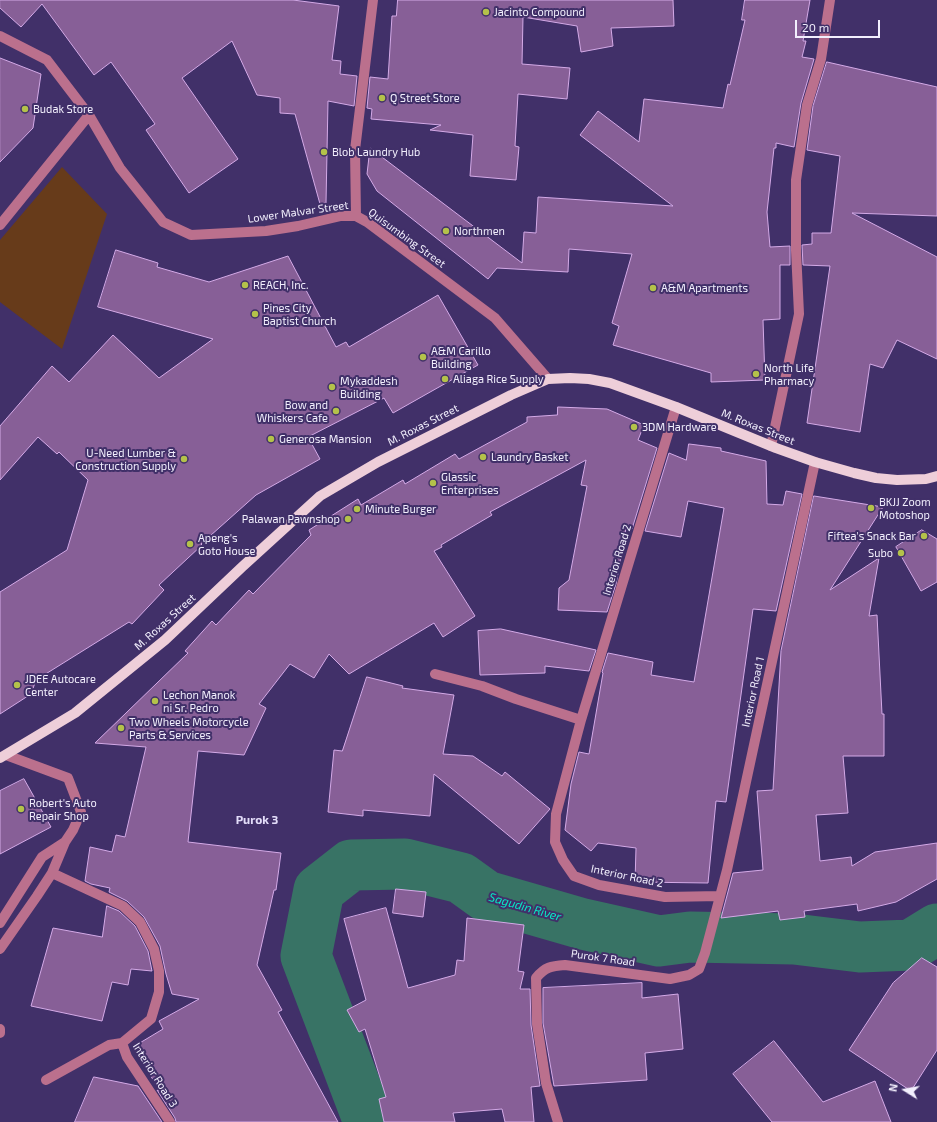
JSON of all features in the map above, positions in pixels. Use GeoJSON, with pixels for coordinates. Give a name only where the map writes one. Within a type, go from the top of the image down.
{"type":"FeatureCollection","features":[{"type":"Feature","properties":{"kind":"main road","name":"M. Roxas Street"},"geometry":{"type":"LineString","coordinates":[[3,756],[75,712],[165,640],[247,562],[320,496],[378,462],[511,395],[548,379],[583,379],[610,383],[676,407],[771,446],[815,462],[876,478],[897,480],[926,479],[937,476]]}},
{"type":"Feature","properties":{"kind":"street","name":"Quisumbing Street"},"geometry":{"type":"LineString","coordinates":[[374,0],[355,150],[356,216],[367,222],[495,318],[548,379]]}},
{"type":"Feature","properties":{"kind":"street"},"geometry":{"type":"LineString","coordinates":[[771,446],[798,314],[796,180],[807,105],[821,59],[830,0]]}},
{"type":"Feature","properties":{"kind":"street","name":"Lower Malvar Street"},"geometry":{"type":"LineString","coordinates":[[0,36],[47,60],[88,115],[120,168],[163,222],[191,235],[266,231],[298,226],[341,216],[356,216]]}},
{"type":"Feature","properties":{"kind":"street"},"geometry":{"type":"LineString","coordinates":[[0,225],[88,115]]}},
{"type":"Feature","properties":{"kind":"street","name":"Interior Road 2"},"geometry":{"type":"LineString","coordinates":[[676,407],[581,720],[556,814],[555,842],[563,860],[574,876],[599,885],[666,897],[720,896]]}},
{"type":"Feature","properties":{"kind":"street","name":"Interior Road 1"},"geometry":{"type":"LineString","coordinates":[[712,926],[727,870],[815,462]]}},
{"type":"Feature","properties":{"kind":"street"},"geometry":{"type":"LineString","coordinates":[[435,674],[482,686],[516,699],[581,720]]}},
{"type":"Feature","properties":{"kind":"street"},"geometry":{"type":"LineString","coordinates":[[0,949],[38,896],[52,873],[65,842],[73,830],[81,812],[68,778],[3,756]]}},
{"type":"Feature","properties":{"kind":"street"},"geometry":{"type":"LineString","coordinates":[[0,923],[42,857],[65,842]]}},
{"type":"Feature","properties":{"kind":"street","name":"Interior Road 3"},"geometry":{"type":"LineString","coordinates":[[52,873],[124,906],[140,922],[154,949],[159,971],[159,992],[152,1019],[122,1043],[127,1057],[170,1122]]}},
{"type":"Feature","properties":{"kind":"street","name":"Purok 7 Road"},"geometry":{"type":"LineString","coordinates":[[558,1122],[546,1083],[537,1024],[535,998],[536,978],[543,970],[553,966],[565,965],[670,979],[689,975],[699,969],[712,926]]}},
{"type":"Feature","properties":{"kind":"street"},"geometry":{"type":"LineString","coordinates":[[46,1080],[109,1045],[122,1043]]}},
{"type":"Feature","properties":{"kind":"shaded area"},"geometry":{"type":"Polygon","coordinates":[[[62,167],[107,214],[62,349],[0,302],[0,240],[62,167]]]}},
{"type":"Feature","properties":{"kind":"building"},"geometry":{"type":"Polygon","coordinates":[[[0,0],[293,0],[339,6],[332,60],[341,61],[340,74],[357,76],[354,106],[328,101],[326,203],[320,204],[295,114],[280,113],[280,98],[257,95],[232,41],[182,78],[238,159],[189,193],[146,130],[155,124],[111,62],[94,75],[42,4],[21,27],[0,8],[0,0]]]}},
{"type":"Feature","properties":{"kind":"building"},"geometry":{"type":"Polygon","coordinates":[[[398,0],[673,0],[674,26],[611,28],[613,46],[581,52],[577,26],[523,17],[522,64],[570,68],[567,99],[518,94],[515,146],[519,147],[516,180],[470,176],[473,135],[430,130],[441,125],[371,119],[372,109],[367,108],[370,77],[388,79],[392,16],[396,16],[398,0]]]}},
{"type":"Feature","properties":{"kind":"building"},"geometry":{"type":"Polygon","coordinates":[[[745,0],[810,0],[803,41],[806,41],[802,57],[814,59],[801,103],[794,147],[776,143],[776,148],[774,148],[767,212],[770,247],[790,246],[790,265],[780,265],[780,319],[763,320],[765,380],[711,382],[711,373],[613,345],[619,326],[612,323],[632,254],[569,249],[568,272],[497,268],[488,279],[377,191],[367,174],[370,148],[522,263],[524,232],[536,233],[538,197],[673,206],[580,135],[598,111],[639,142],[644,99],[723,108],[728,84],[730,85],[745,20],[742,20],[745,0]]]}},
{"type":"Feature","properties":{"kind":"building"},"geometry":{"type":"Polygon","coordinates":[[[0,58],[41,74],[33,128],[0,162],[0,58]]]}},
{"type":"Feature","properties":{"kind":"building"},"geometry":{"type":"Polygon","coordinates":[[[827,62],[937,87],[937,216],[852,213],[937,257],[937,359],[897,340],[883,368],[870,364],[860,432],[807,423],[830,266],[803,265],[802,245],[812,244],[812,233],[831,233],[840,156],[807,150],[813,106],[827,62]]]}},
{"type":"Feature","properties":{"kind":"building"},"geometry":{"type":"Polygon","coordinates":[[[116,250],[158,263],[157,267],[209,282],[288,256],[336,347],[346,342],[349,347],[438,295],[478,365],[393,413],[384,398],[308,437],[320,459],[256,495],[201,544],[202,545],[159,585],[164,590],[132,624],[129,622],[36,680],[31,694],[0,714],[0,592],[67,550],[88,480],[59,452],[57,454],[38,437],[0,480],[0,426],[52,366],[69,382],[113,335],[159,378],[213,339],[98,307],[116,250]]]}},
{"type":"Feature","properties":{"kind":"building"},"geometry":{"type":"Polygon","coordinates":[[[558,407],[607,409],[644,425],[638,440],[657,448],[632,529],[626,528],[616,584],[607,612],[558,610],[559,588],[569,580],[587,486],[581,485],[586,460],[490,512],[492,515],[441,545],[442,547],[434,551],[475,616],[443,637],[434,623],[349,674],[329,654],[314,678],[290,664],[259,704],[266,708],[244,755],[198,751],[188,842],[281,853],[276,890],[274,890],[257,965],[282,1010],[278,1012],[338,1122],[176,1122],[157,1090],[160,1091],[133,1047],[163,1029],[159,1021],[199,999],[172,994],[160,946],[144,917],[127,901],[109,892],[110,888],[91,884],[85,881],[90,847],[112,852],[116,835],[125,837],[146,747],[95,743],[188,653],[185,651],[212,621],[216,625],[249,590],[253,594],[311,535],[309,530],[358,499],[361,505],[403,480],[405,484],[455,454],[459,459],[527,422],[527,417],[557,415],[558,407]]]}},
{"type":"Feature","properties":{"kind":"building"},"geometry":{"type":"Polygon","coordinates":[[[689,444],[721,448],[721,451],[766,461],[767,504],[783,505],[786,491],[802,494],[776,611],[753,609],[726,802],[716,801],[708,883],[635,882],[636,848],[598,843],[591,851],[565,830],[571,784],[579,752],[589,754],[602,672],[608,653],[653,662],[651,675],[694,682],[724,508],[688,501],[681,537],[645,531],[669,453],[686,460],[689,444]]]}},
{"type":"Feature","properties":{"kind":"building"},"geometry":{"type":"Polygon","coordinates":[[[814,496],[883,507],[830,590],[879,558],[869,616],[877,615],[882,714],[884,714],[884,756],[843,756],[848,813],[816,815],[820,861],[851,857],[852,866],[875,852],[937,843],[937,879],[896,902],[858,911],[857,904],[804,911],[805,917],[780,920],[778,911],[721,918],[733,873],[763,870],[757,791],[773,790],[781,651],[814,496]]]}},
{"type":"Feature","properties":{"kind":"building"},"geometry":{"type":"Polygon","coordinates":[[[922,530],[937,539],[937,582],[921,591],[896,547],[922,530]]]}},
{"type":"Feature","properties":{"kind":"building"},"geometry":{"type":"Polygon","coordinates":[[[501,629],[596,650],[589,671],[545,666],[545,673],[480,675],[478,631],[501,629]]]}},
{"type":"Feature","properties":{"kind":"building"},"geometry":{"type":"Polygon","coordinates":[[[367,677],[403,686],[402,688],[454,695],[443,754],[473,756],[502,776],[505,772],[550,809],[519,844],[434,774],[430,816],[363,810],[363,816],[328,812],[334,750],[342,751],[367,677]]]}},
{"type":"Feature","properties":{"kind":"building","name":"Robert's Auto Repair Shop"},"geometry":{"type":"Polygon","coordinates":[[[24,779],[51,827],[0,854],[0,791],[24,779]]]}},
{"type":"Feature","properties":{"kind":"building"},"geometry":{"type":"Polygon","coordinates":[[[396,889],[426,892],[423,917],[393,913],[396,889]]]}},
{"type":"Feature","properties":{"kind":"building"},"geometry":{"type":"Polygon","coordinates":[[[107,906],[119,911],[135,926],[148,951],[152,971],[131,969],[128,985],[112,982],[102,1021],[31,1006],[53,928],[102,937],[107,906]]]}},
{"type":"Feature","properties":{"kind":"building"},"geometry":{"type":"Polygon","coordinates":[[[386,908],[408,988],[455,975],[457,960],[464,961],[467,918],[524,925],[518,971],[524,972],[520,989],[530,989],[531,1025],[540,1086],[531,1087],[534,1122],[505,1122],[502,1109],[453,1113],[455,1122],[384,1122],[379,1099],[386,1097],[365,1029],[359,1032],[347,1010],[366,1000],[344,919],[386,908]]]}},
{"type":"Feature","properties":{"kind":"building"},"geometry":{"type":"Polygon","coordinates":[[[922,958],[937,967],[937,1050],[911,1091],[849,1050],[893,983],[922,958]]]}},
{"type":"Feature","properties":{"kind":"building"},"geometry":{"type":"Polygon","coordinates":[[[642,983],[642,998],[678,994],[683,1049],[645,1053],[647,1080],[554,1086],[543,1023],[543,988],[642,983]]]}},
{"type":"Feature","properties":{"kind":"building"},"geometry":{"type":"Polygon","coordinates":[[[774,1041],[823,1102],[875,1081],[891,1122],[772,1122],[733,1074],[774,1041]]]}},
{"type":"Feature","properties":{"kind":"building"},"geometry":{"type":"Polygon","coordinates":[[[94,1077],[138,1086],[162,1122],[75,1122],[94,1077]]]}},
{"type":"Feature","properties":{"kind":"waterway","name":"Sagudin River"},"geometry":{"type":"LineString","coordinates":[[369,1122],[306,956],[319,890],[351,865],[405,864],[461,878],[486,896],[583,924],[659,941],[690,937],[794,939],[860,947],[911,945],[937,929]]}},
{"type":"Feature","properties":{"kind":"place","name":"Jacinto Compound"},"geometry":{"type":"Point","coordinates":[486,12]}},
{"type":"Feature","properties":{"kind":"place","name":"Q Street Store"},"geometry":{"type":"Point","coordinates":[382,98]}},
{"type":"Feature","properties":{"kind":"place","name":"Budak Store"},"geometry":{"type":"Point","coordinates":[25,109]}},
{"type":"Feature","properties":{"kind":"place","name":"Blob Laundry Hub"},"geometry":{"type":"Point","coordinates":[324,152]}},
{"type":"Feature","properties":{"kind":"place","name":"Northmen"},"geometry":{"type":"Point","coordinates":[446,231]}},
{"type":"Feature","properties":{"kind":"place","name":"REACH, Inc."},"geometry":{"type":"Point","coordinates":[245,285]}},
{"type":"Feature","properties":{"kind":"place","name":"A&M Apartments"},"geometry":{"type":"Point","coordinates":[653,288]}},
{"type":"Feature","properties":{"kind":"place","name":"Pines City Baptist Church"},"geometry":{"type":"Point","coordinates":[255,314]}},
{"type":"Feature","properties":{"kind":"place","name":"A&M Carillo Building"},"geometry":{"type":"Point","coordinates":[423,357]}},
{"type":"Feature","properties":{"kind":"place","name":"North Life Pharmacy"},"geometry":{"type":"Point","coordinates":[756,374]}},
{"type":"Feature","properties":{"kind":"place","name":"Aliaga Rice Supply"},"geometry":{"type":"Point","coordinates":[445,379]}},
{"type":"Feature","properties":{"kind":"place","name":"Mykaddesh Building"},"geometry":{"type":"Point","coordinates":[332,387]}},
{"type":"Feature","properties":{"kind":"place","name":"Bow and Whiskers Cafe"},"geometry":{"type":"Point","coordinates":[336,411]}},
{"type":"Feature","properties":{"kind":"place","name":"3DM Hardware"},"geometry":{"type":"Point","coordinates":[634,427]}},
{"type":"Feature","properties":{"kind":"place","name":"Generosa Mansion"},"geometry":{"type":"Point","coordinates":[271,439]}},
{"type":"Feature","properties":{"kind":"place","name":"Laundry Basket"},"geometry":{"type":"Point","coordinates":[483,457]}},
{"type":"Feature","properties":{"kind":"place","name":"U-Need Lumber & Construction Supply"},"geometry":{"type":"Point","coordinates":[184,459]}},
{"type":"Feature","properties":{"kind":"place","name":"Glassic Enterprises"},"geometry":{"type":"Point","coordinates":[433,483]}},
{"type":"Feature","properties":{"kind":"place","name":"BKJJ Zoom Motoshop"},"geometry":{"type":"Point","coordinates":[871,508]}},
{"type":"Feature","properties":{"kind":"place","name":"Minute Burger"},"geometry":{"type":"Point","coordinates":[357,509]}},
{"type":"Feature","properties":{"kind":"place","name":"Palawan Pawnshop"},"geometry":{"type":"Point","coordinates":[348,519]}},
{"type":"Feature","properties":{"kind":"place","name":"Fiftea's Snack Bar"},"geometry":{"type":"Point","coordinates":[924,536]}},
{"type":"Feature","properties":{"kind":"place","name":"Apeng's Goto House"},"geometry":{"type":"Point","coordinates":[190,544]}},
{"type":"Feature","properties":{"kind":"place","name":"Subo"},"geometry":{"type":"Point","coordinates":[901,553]}},
{"type":"Feature","properties":{"kind":"place","name":"JDEE Autocare Center"},"geometry":{"type":"Point","coordinates":[17,685]}},
{"type":"Feature","properties":{"kind":"place","name":"Lechon Manok ni Sr. Pedro"},"geometry":{"type":"Point","coordinates":[155,701]}},
{"type":"Feature","properties":{"kind":"place","name":"Two Wheels Motorcycle Parts & Services"},"geometry":{"type":"Point","coordinates":[121,728]}},
{"type":"Feature","properties":{"kind":"place","name":"Robert's Auto Repair Shop"},"geometry":{"type":"Point","coordinates":[21,809]}},
{"type":"Feature","properties":{"kind":"district","name":"Purok 3"},"geometry":{"type":"Point","coordinates":[257,820]}}]}
